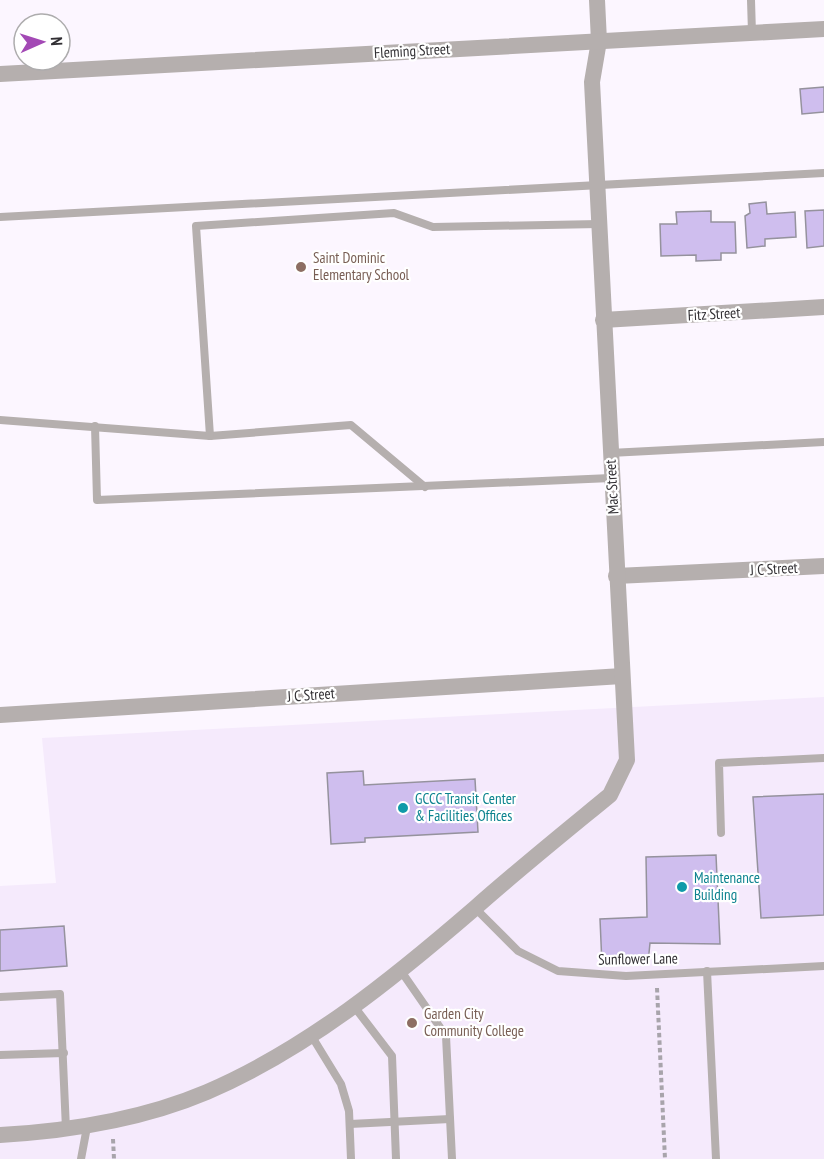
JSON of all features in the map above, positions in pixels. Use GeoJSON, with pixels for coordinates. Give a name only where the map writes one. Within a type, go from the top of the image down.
{"type":"FeatureCollection","features":[{"type":"Feature","properties":{"kind":"street","name":"Mac Street"},"geometry":{"type":"LineString","coordinates":[[0,1135],[87,1127],[165,1107],[243,1076],[312,1035],[401,970],[610,795],[627,760],[592,81],[599,41],[597,0]]}},
{"type":"Feature","properties":{"kind":"street","name":"Fleming Street"},"geometry":{"type":"LineString","coordinates":[[0,74],[824,28]]}},
{"type":"Feature","properties":{"kind":"street","name":"Fitz Street"},"geometry":{"type":"LineString","coordinates":[[603,320],[824,307]]}},
{"type":"Feature","properties":{"kind":"street","name":"J C Street"},"geometry":{"type":"LineString","coordinates":[[616,576],[824,566]]}},
{"type":"Feature","properties":{"kind":"street","name":"J C Street"},"geometry":{"type":"LineString","coordinates":[[0,714],[622,676]]}},
{"type":"Feature","properties":{"kind":"lane"},"geometry":{"type":"LineString","coordinates":[[751,0],[752,33]]}},
{"type":"Feature","properties":{"kind":"lane"},"geometry":{"type":"LineString","coordinates":[[0,217],[597,187],[824,173]]}},
{"type":"Feature","properties":{"kind":"lane"},"geometry":{"type":"LineString","coordinates":[[210,436],[196,226],[394,213],[433,227],[599,224]]}},
{"type":"Feature","properties":{"kind":"lane"},"geometry":{"type":"LineString","coordinates":[[0,420],[210,436],[351,425],[425,487]]}},
{"type":"Feature","properties":{"kind":"lane"},"geometry":{"type":"LineString","coordinates":[[95,426],[97,500],[611,478]]}},
{"type":"Feature","properties":{"kind":"lane"},"geometry":{"type":"LineString","coordinates":[[610,453],[824,442]]}},
{"type":"Feature","properties":{"kind":"lane"},"geometry":{"type":"LineString","coordinates":[[721,833],[719,763],[824,758]]}},
{"type":"Feature","properties":{"kind":"lane","name":"Sunflower Lane"},"geometry":{"type":"LineString","coordinates":[[475,908],[518,951],[558,971],[626,976],[824,966]]}},
{"type":"Feature","properties":{"kind":"lane"},"geometry":{"type":"LineString","coordinates":[[401,970],[446,1036],[452,1159]]}},
{"type":"Feature","properties":{"kind":"lane"},"geometry":{"type":"LineString","coordinates":[[707,971],[716,1159]]}},
{"type":"Feature","properties":{"kind":"lane"},"geometry":{"type":"LineString","coordinates":[[0,997],[60,994],[66,1130]]}},
{"type":"Feature","properties":{"kind":"lane"},"geometry":{"type":"LineString","coordinates":[[352,1005],[392,1056],[396,1159]]}},
{"type":"Feature","properties":{"kind":"lane"},"geometry":{"type":"LineString","coordinates":[[312,1035],[341,1084],[350,1124],[351,1159]]}},
{"type":"Feature","properties":{"kind":"lane"},"geometry":{"type":"LineString","coordinates":[[0,1055],[64,1053]]}},
{"type":"Feature","properties":{"kind":"lane"},"geometry":{"type":"LineString","coordinates":[[350,1124],[450,1119]]}},
{"type":"Feature","properties":{"kind":"lane"},"geometry":{"type":"LineString","coordinates":[[81,1159],[87,1127]]}},
{"type":"Feature","properties":{"kind":"path"},"geometry":{"type":"LineString","coordinates":[[657,988],[665,1159]]}},
{"type":"Feature","properties":{"kind":"path"},"geometry":{"type":"LineString","coordinates":[[113,1136],[114,1159]]}},
{"type":"Feature","properties":{"kind":"shaded area","name":"Garden City Community College"},"geometry":{"type":"Polygon","coordinates":[[[824,697],[824,1159],[0,1159],[0,886],[56,883],[42,738],[824,697]]]}},
{"type":"Feature","properties":{"kind":"building"},"geometry":{"type":"Polygon","coordinates":[[[824,87],[824,112],[802,114],[800,89],[824,87]]]}},
{"type":"Feature","properties":{"kind":"building"},"geometry":{"type":"Polygon","coordinates":[[[766,202],[767,214],[795,212],[796,237],[765,239],[765,246],[747,248],[745,216],[750,213],[749,204],[766,202]]]}},
{"type":"Feature","properties":{"kind":"building"},"geometry":{"type":"Polygon","coordinates":[[[824,210],[824,246],[807,248],[805,211],[824,210]]]}},
{"type":"Feature","properties":{"kind":"building"},"geometry":{"type":"Polygon","coordinates":[[[711,211],[711,222],[735,222],[736,253],[721,253],[721,260],[696,261],[696,255],[661,256],[660,224],[677,224],[676,212],[711,211]]]}},
{"type":"Feature","properties":{"kind":"building","name":"GCCC Transit Center & Facilities Offices"},"geometry":{"type":"Polygon","coordinates":[[[363,771],[364,785],[475,779],[478,832],[365,838],[365,842],[331,844],[327,773],[363,771]]]}},
{"type":"Feature","properties":{"kind":"building"},"geometry":{"type":"Polygon","coordinates":[[[824,794],[824,915],[761,918],[753,797],[824,794]]]}},
{"type":"Feature","properties":{"kind":"building","name":"Maintenance Building"},"geometry":{"type":"Polygon","coordinates":[[[716,855],[720,944],[650,943],[648,963],[602,965],[600,919],[647,917],[646,857],[716,855]]]}},
{"type":"Feature","properties":{"kind":"building"},"geometry":{"type":"Polygon","coordinates":[[[64,926],[67,966],[0,971],[0,930],[64,926]]]}},
{"type":"Feature","properties":{"kind":"place","name":"Saint Dominic Elementary School"},"geometry":{"type":"Point","coordinates":[301,267]}},
{"type":"Feature","properties":{"kind":"place","name":"GCCC Transit Center & Facilities Offices"},"geometry":{"type":"Point","coordinates":[403,808]}},
{"type":"Feature","properties":{"kind":"place","name":"Maintenance Building"},"geometry":{"type":"Point","coordinates":[682,887]}},
{"type":"Feature","properties":{"kind":"place","name":"Garden City Community College"},"geometry":{"type":"Point","coordinates":[412,1023]}}]}
